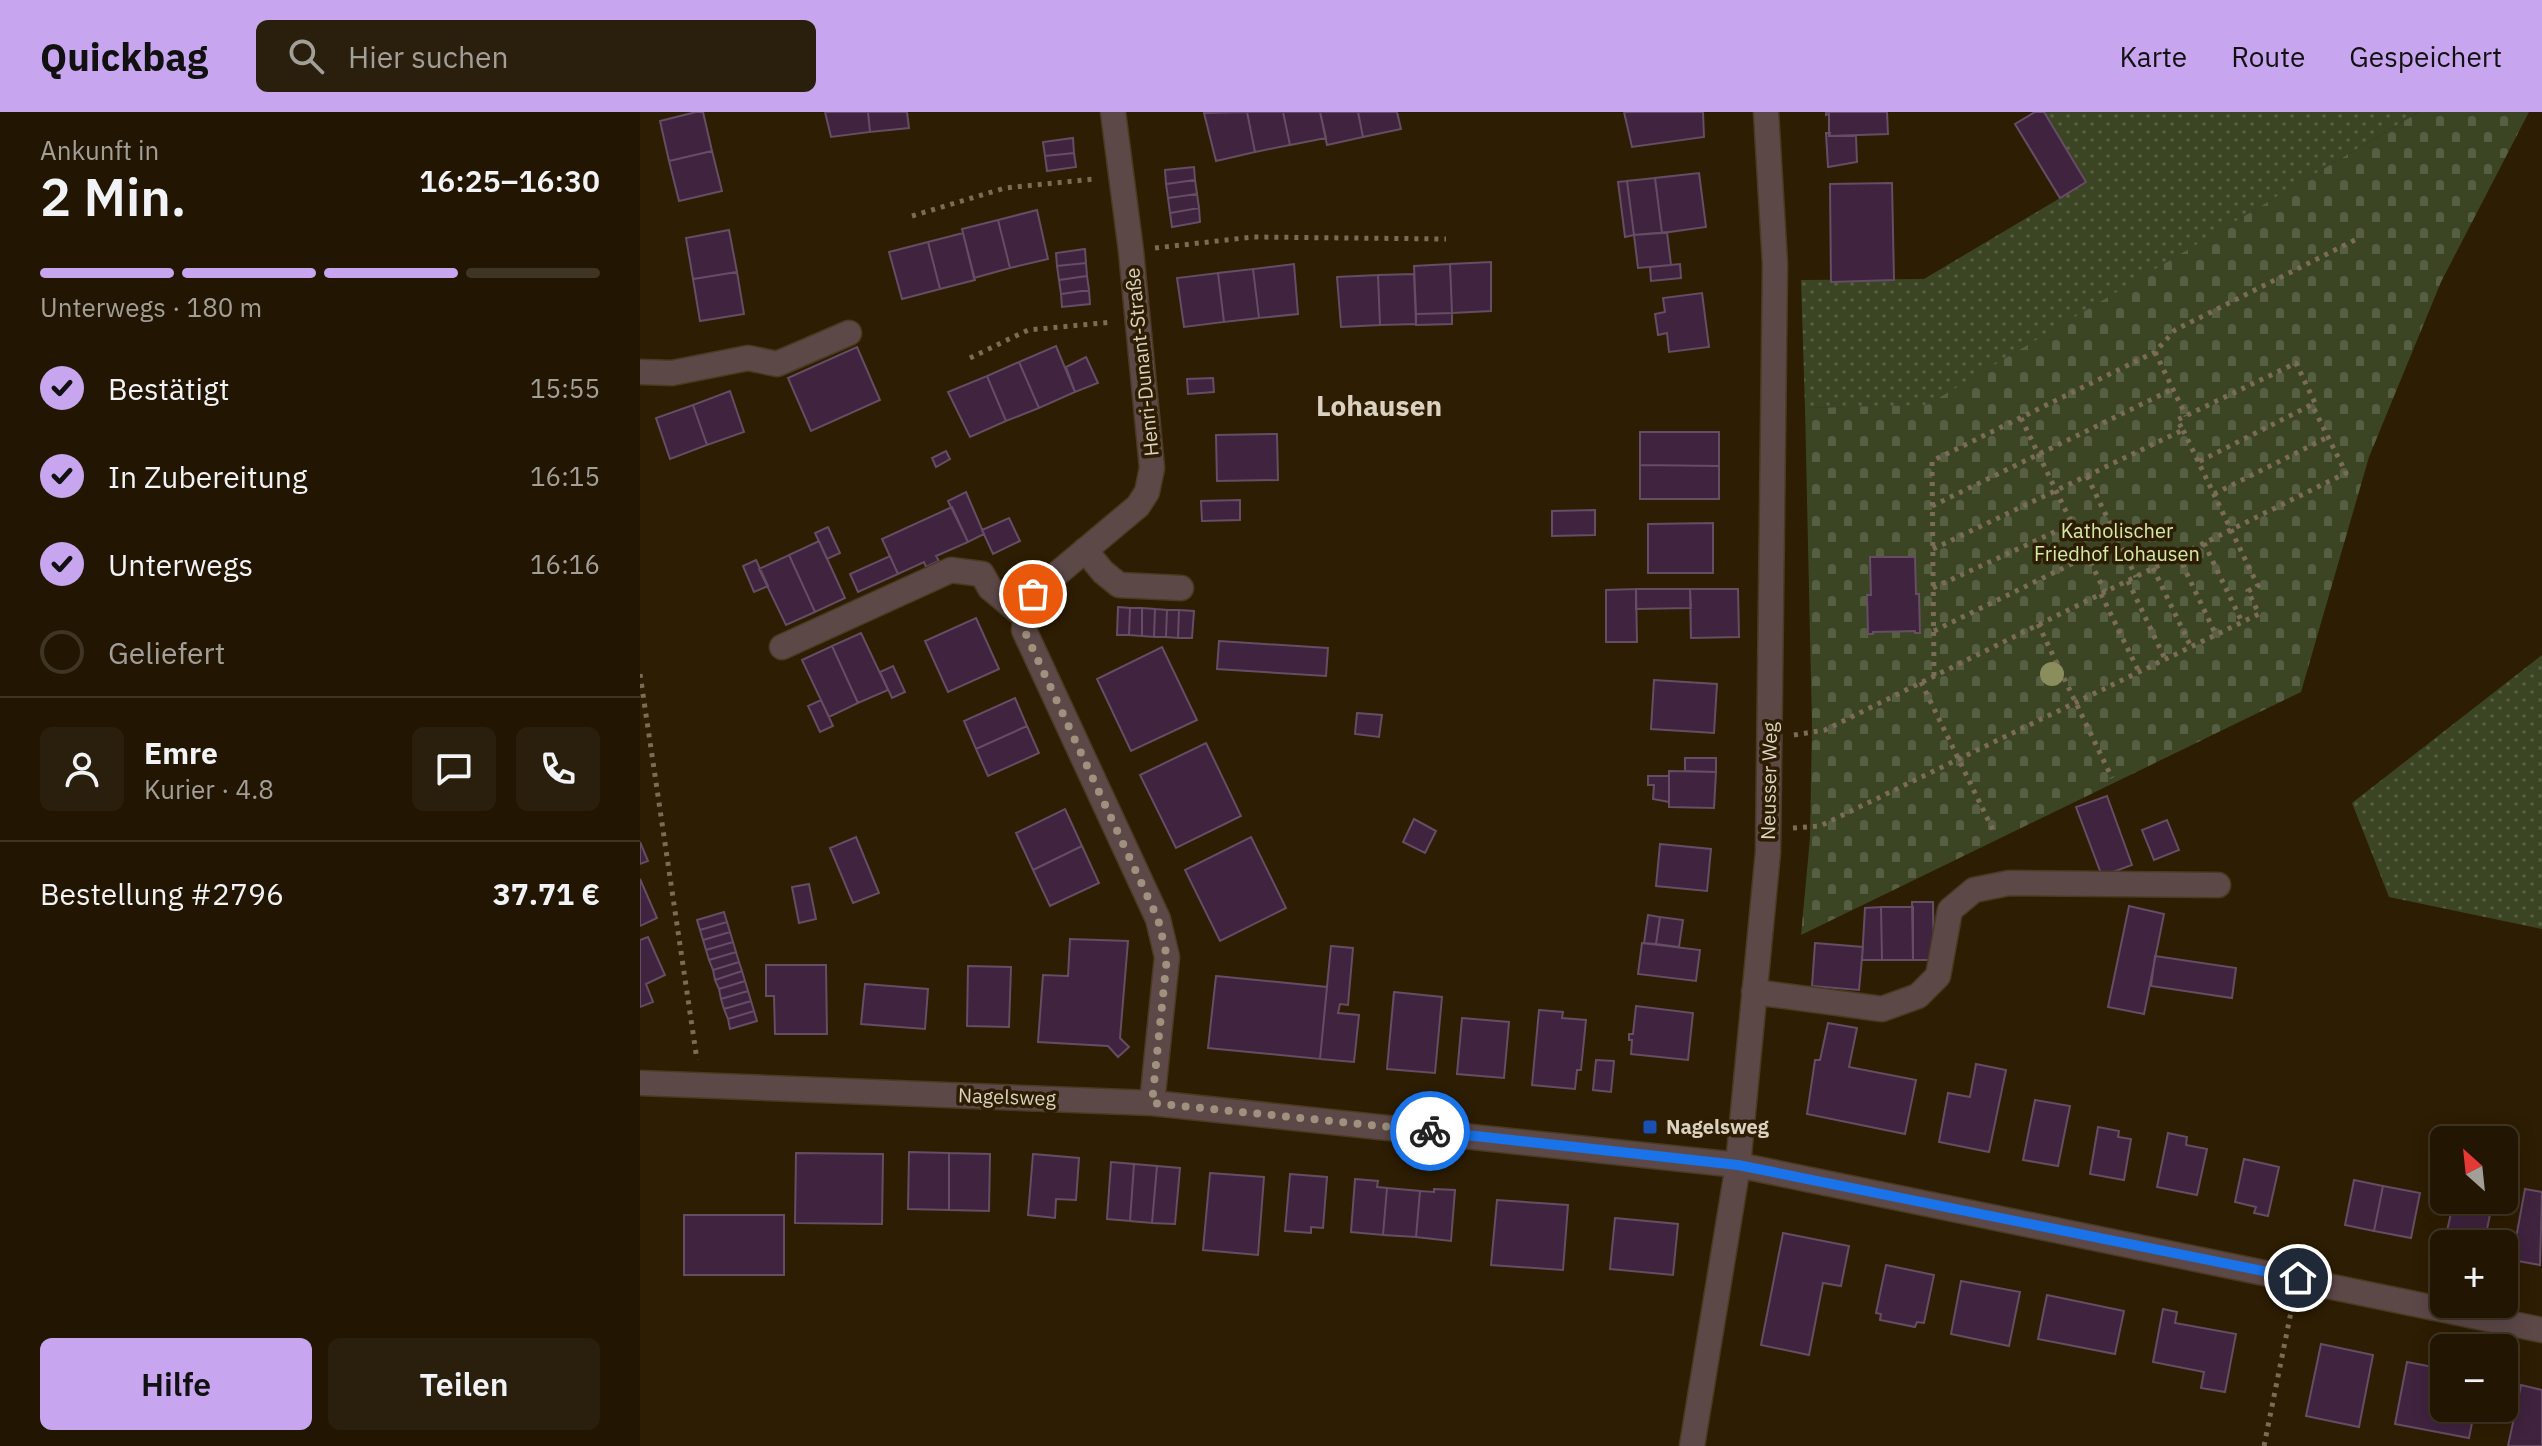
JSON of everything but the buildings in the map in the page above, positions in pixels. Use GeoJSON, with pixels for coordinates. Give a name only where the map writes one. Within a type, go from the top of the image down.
{"type":"FeatureCollection","features":[{"type":"Feature","properties":{"kind":"street","name":"Henri-Dunant-Straße"},"geometry":{"type":"LineString","coordinates":[[1025,617],[1033,594],[1138,506],[1147,492],[1152,468],[1131,251],[1113,112]]}},
{"type":"Feature","properties":{"kind":"street","name":"Neusser Weg"},"geometry":{"type":"LineString","coordinates":[[1692,1446],[1738,1165],[1768,830],[1775,264],[1766,112]]}},
{"type":"Feature","properties":{"kind":"street"},"geometry":{"type":"LineString","coordinates":[[640,372],[672,373],[748,358],[777,364],[849,333]]}},
{"type":"Feature","properties":{"kind":"street"},"geometry":{"type":"LineString","coordinates":[[1085,550],[1103,572],[1119,585],[1181,588]]}},
{"type":"Feature","properties":{"kind":"street"},"geometry":{"type":"LineString","coordinates":[[782,647],[951,570],[982,574],[990,588],[1025,617],[1024,630],[1158,919],[1167,957],[1152,1103]]}},
{"type":"Feature","properties":{"kind":"street"},"geometry":{"type":"LineString","coordinates":[[1754,992],[1882,1009],[1918,996],[1938,976],[1950,910],[1974,890],[2009,883],[2218,885]]}},
{"type":"Feature","properties":{"kind":"street","name":"Nagelsweg"},"geometry":{"type":"LineString","coordinates":[[640,1083],[1152,1103],[1738,1165],[2542,1330]]}},
{"type":"Feature","properties":{"kind":"path"},"geometry":{"type":"LineString","coordinates":[[912,216],[1005,188],[1120,177]]}},
{"type":"Feature","properties":{"kind":"path"},"geometry":{"type":"LineString","coordinates":[[1131,251],[1253,237],[1446,239]]}},
{"type":"Feature","properties":{"kind":"path"},"geometry":{"type":"LineString","coordinates":[[1934,676],[1932,461],[2155,352],[2175,330],[2359,238]]}},
{"type":"Feature","properties":{"kind":"path"},"geometry":{"type":"LineString","coordinates":[[970,358],[1028,330],[1138,319]]}},
{"type":"Feature","properties":{"kind":"path"},"geometry":{"type":"LineString","coordinates":[[2155,352],[2186,416]]}},
{"type":"Feature","properties":{"kind":"path"},"geometry":{"type":"LineString","coordinates":[[1768,830],[1820,826],[2259,614],[2248,591],[2258,586],[2177,420],[2296,363],[2315,403],[2198,462]]}},
{"type":"Feature","properties":{"kind":"path"},"geometry":{"type":"LineString","coordinates":[[1932,506],[2173,389]]}},
{"type":"Feature","properties":{"kind":"path"},"geometry":{"type":"LineString","coordinates":[[1769,739],[1825,730],[2346,473],[2312,405]]}},
{"type":"Feature","properties":{"kind":"path"},"geometry":{"type":"LineString","coordinates":[[2021,418],[2088,556],[2139,672]]}},
{"type":"Feature","properties":{"kind":"path"},"geometry":{"type":"LineString","coordinates":[[1933,549],[2183,430]]}},
{"type":"Feature","properties":{"kind":"path"},"geometry":{"type":"LineString","coordinates":[[2214,494],[2328,437]]}},
{"type":"Feature","properties":{"kind":"path"},"geometry":{"type":"LineString","coordinates":[[2087,476],[2136,577]]}},
{"type":"Feature","properties":{"kind":"path"},"geometry":{"type":"LineString","coordinates":[[1933,588],[2072,524]]}},
{"type":"Feature","properties":{"kind":"path"},"geometry":{"type":"LineString","coordinates":[[2204,543],[2242,622]]}},
{"type":"Feature","properties":{"kind":"path"},"geometry":{"type":"LineString","coordinates":[[2178,555],[2216,635]]}},
{"type":"Feature","properties":{"kind":"path"},"geometry":{"type":"LineString","coordinates":[[1934,631],[2088,556]]}},
{"type":"Feature","properties":{"kind":"path"},"geometry":{"type":"LineString","coordinates":[[2153,568],[2191,647]]}},
{"type":"Feature","properties":{"kind":"path"},"geometry":{"type":"LineString","coordinates":[[2128,580],[2165,659]]}},
{"type":"Feature","properties":{"kind":"path"},"geometry":{"type":"LineString","coordinates":[[2038,624],[2112,778]]}},
{"type":"Feature","properties":{"kind":"path"},"geometry":{"type":"LineString","coordinates":[[640,674],[701,1084]]}},
{"type":"Feature","properties":{"kind":"path"},"geometry":{"type":"LineString","coordinates":[[1921,682],[1993,830]]}},
{"type":"Feature","properties":{"kind":"path"},"geometry":{"type":"LineString","coordinates":[[2264,1446],[2298,1278]]}},
{"type":"Feature","properties":{"kind":"green space"},"geometry":{"type":"Polygon","coordinates":[[[2044,112],[2419,112],[1927,406],[1805,408],[1801,280],[1924,279],[2087,182],[2044,112]]]}},
{"type":"Feature","properties":{"kind":"green space","name":"Katholischer Friedhof Lohausen"},"geometry":{"type":"Polygon","coordinates":[[[2419,112],[2529,112],[2441,282],[2369,457],[2301,692],[1801,935],[1810,838],[1812,726],[1805,408],[1927,405],[2419,112]]]}},
{"type":"Feature","properties":{"kind":"green space"},"geometry":{"type":"Polygon","coordinates":[[[2542,655],[2542,929],[2389,897],[2352,803],[2542,655]]]}},
{"type":"Feature","properties":{"kind":"way so far"},"geometry":{"type":"LineString","coordinates":[[1033,594],[1027,604],[1024,630],[1158,919],[1167,957],[1152,1103],[1430,1131]]}},
{"type":"Feature","properties":{"kind":"place","name":"Nagelsweg"},"geometry":{"type":"Point","coordinates":[1650,1127]}},
{"type":"Feature","properties":{"kind":"district","name":"Lohausen"},"geometry":{"type":"Point","coordinates":[1379,406]}},
{"type":"Feature","properties":{"kind":"route"},"geometry":{"type":"LineString","coordinates":[[1430,1131],[1738,1165],[2298,1278]]}}]}
